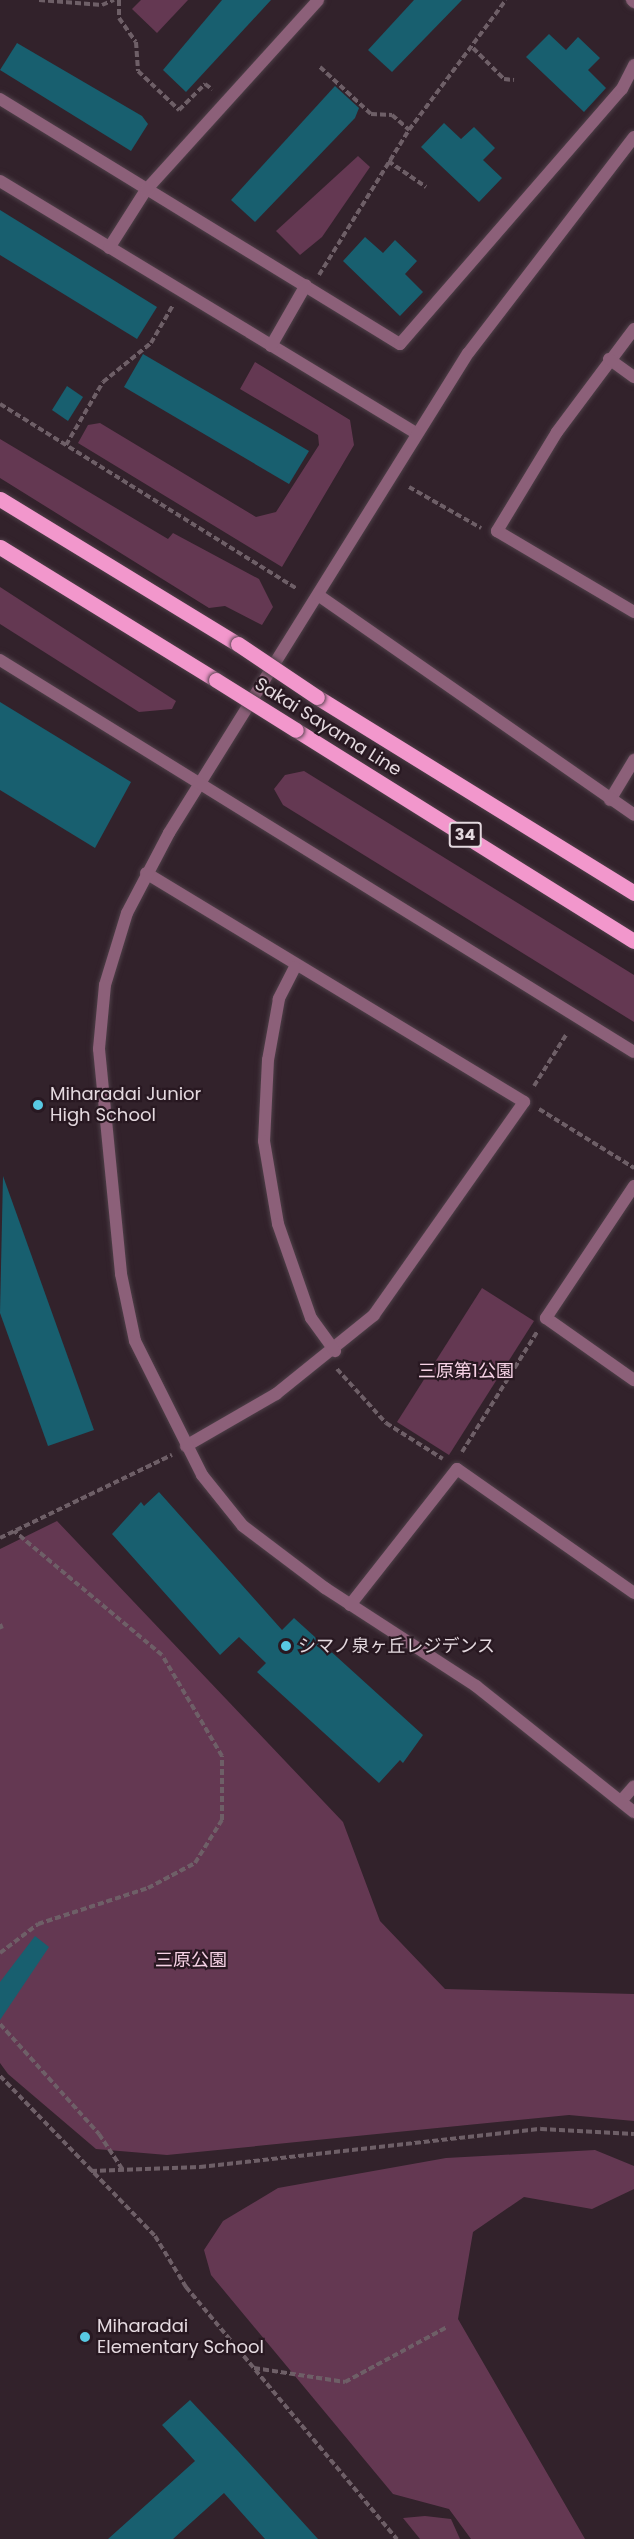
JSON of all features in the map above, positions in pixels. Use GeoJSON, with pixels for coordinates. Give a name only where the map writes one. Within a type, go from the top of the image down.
{"type":"FeatureCollection","features":[{"type":"Feature","properties":{"kind":"main road","name":"Sakai Sayama Line"},"geometry":{"type":"LineString","coordinates":[[0,499],[238,644],[317,697],[634,893]]}},
{"type":"Feature","properties":{"kind":"main road","name":"Sakai Sayama Line"},"geometry":{"type":"LineString","coordinates":[[0,547],[634,941]]}},
{"type":"Feature","properties":{"kind":"street"},"geometry":{"type":"LineString","coordinates":[[109,248],[146,190],[318,0]]}},
{"type":"Feature","properties":{"kind":"street"},"geometry":{"type":"LineString","coordinates":[[0,99],[400,344],[622,89],[634,65]]}},
{"type":"Feature","properties":{"kind":"street"},"geometry":{"type":"LineString","coordinates":[[634,137],[522,277],[416,433],[146,873],[105,985],[99,1049],[121,1274],[135,1341],[186,1446],[243,1526],[351,1605],[476,1686],[622,1800],[634,1812]]}},
{"type":"Feature","properties":{"kind":"street"},"geometry":{"type":"LineString","coordinates":[[0,182],[416,433]]}},
{"type":"Feature","properties":{"kind":"street"},"geometry":{"type":"LineString","coordinates":[[271,346],[308,286]]}},
{"type":"Feature","properties":{"kind":"street"},"geometry":{"type":"LineString","coordinates":[[634,329],[609,359],[497,531],[634,612]]}},
{"type":"Feature","properties":{"kind":"street"},"geometry":{"type":"LineString","coordinates":[[609,359],[634,377]]}},
{"type":"Feature","properties":{"kind":"street"},"geometry":{"type":"LineString","coordinates":[[318,595],[634,815]]}},
{"type":"Feature","properties":{"kind":"street"},"geometry":{"type":"LineString","coordinates":[[0,660],[634,1052]]}},
{"type":"Feature","properties":{"kind":"street"},"geometry":{"type":"LineString","coordinates":[[610,800],[634,760]]}},
{"type":"Feature","properties":{"kind":"street"},"geometry":{"type":"LineString","coordinates":[[146,873],[295,967],[524,1102],[416,1261],[374,1315],[331,1355],[276,1394],[186,1446]]}},
{"type":"Feature","properties":{"kind":"street"},"geometry":{"type":"LineString","coordinates":[[295,967],[279,999],[267,1060],[264,1142],[278,1224],[311,1318],[331,1355]]}},
{"type":"Feature","properties":{"kind":"street"},"geometry":{"type":"LineString","coordinates":[[634,1186],[546,1318],[634,1380]]}},
{"type":"Feature","properties":{"kind":"street"},"geometry":{"type":"LineString","coordinates":[[351,1605],[457,1469],[634,1593]]}},
{"type":"Feature","properties":{"kind":"street"},"geometry":{"type":"LineString","coordinates":[[622,1800],[634,1786]]}},
{"type":"Feature","properties":{"kind":"path"},"geometry":{"type":"LineString","coordinates":[[39,0],[102,5],[114,0]]}},
{"type":"Feature","properties":{"kind":"path"},"geometry":{"type":"LineString","coordinates":[[119,0],[119,18],[136,42],[138,71],[179,110],[205,84],[226,102]]}},
{"type":"Feature","properties":{"kind":"path"},"geometry":{"type":"LineString","coordinates":[[308,286],[409,130],[473,48],[506,0]]}},
{"type":"Feature","properties":{"kind":"path"},"geometry":{"type":"LineString","coordinates":[[473,48],[504,79],[514,80]]}},
{"type":"Feature","properties":{"kind":"path"},"geometry":{"type":"LineString","coordinates":[[320,67],[371,114],[392,115],[409,130]]}},
{"type":"Feature","properties":{"kind":"path"},"geometry":{"type":"LineString","coordinates":[[388,161],[426,187]]}},
{"type":"Feature","properties":{"kind":"path"},"geometry":{"type":"LineString","coordinates":[[66,445],[103,382],[150,343],[181,292]]}},
{"type":"Feature","properties":{"kind":"path"},"geometry":{"type":"LineString","coordinates":[[0,404],[296,588]]}},
{"type":"Feature","properties":{"kind":"path"},"geometry":{"type":"LineString","coordinates":[[409,487],[483,530],[497,531]]}},
{"type":"Feature","properties":{"kind":"path"},"geometry":{"type":"LineString","coordinates":[[566,1035],[524,1102],[634,1168]]}},
{"type":"Feature","properties":{"kind":"path"},"geometry":{"type":"LineString","coordinates":[[331,1355],[386,1423],[457,1469],[462,1451],[546,1318]]}},
{"type":"Feature","properties":{"kind":"path"},"geometry":{"type":"LineString","coordinates":[[0,1538],[186,1446]]}},
{"type":"Feature","properties":{"kind":"path"},"geometry":{"type":"LineString","coordinates":[[0,1953],[39,1924],[148,1888],[195,1863],[222,1820],[222,1755],[162,1655],[14,1531]]}},
{"type":"Feature","properties":{"kind":"path"},"geometry":{"type":"LineString","coordinates":[[0,2024],[99,2134],[123,2170]]}},
{"type":"Feature","properties":{"kind":"path"},"geometry":{"type":"LineString","coordinates":[[0,2076],[155,2236],[186,2287],[397,2539]]}},
{"type":"Feature","properties":{"kind":"path"},"geometry":{"type":"LineString","coordinates":[[90,2171],[200,2168],[541,2129],[634,2134]]}},
{"type":"Feature","properties":{"kind":"path"},"geometry":{"type":"LineString","coordinates":[[254,2368],[345,2382],[447,2327]]}},
{"type":"Feature","properties":{"kind":"green space"},"geometry":{"type":"Polygon","coordinates":[[[141,0],[188,0],[157,33],[132,9],[141,0]]]}},
{"type":"Feature","properties":{"kind":"green space"},"geometry":{"type":"Polygon","coordinates":[[[358,156],[370,167],[322,237],[300,255],[276,231],[358,156]]]}},
{"type":"Feature","properties":{"kind":"green space"},"geometry":{"type":"Polygon","coordinates":[[[255,362],[350,420],[354,445],[282,567],[78,443],[88,425],[100,423],[256,517],[276,512],[319,445],[318,435],[240,389],[255,362]]]}},
{"type":"Feature","properties":{"kind":"green space"},"geometry":{"type":"Polygon","coordinates":[[[0,439],[168,539],[173,533],[259,579],[273,607],[262,625],[225,606],[209,608],[0,478],[0,439]]]}},
{"type":"Feature","properties":{"kind":"green space"},"geometry":{"type":"Polygon","coordinates":[[[0,587],[176,701],[172,709],[139,712],[0,624],[0,587]]]}},
{"type":"Feature","properties":{"kind":"green space"},"geometry":{"type":"Polygon","coordinates":[[[304,771],[634,975],[634,1022],[283,805],[274,789],[285,775],[304,771]]]}},
{"type":"Feature","properties":{"kind":"green space","name":"三原第1公園"},"geometry":{"type":"Polygon","coordinates":[[[482,1288],[534,1321],[449,1455],[397,1422],[482,1288]]]}},
{"type":"Feature","properties":{"kind":"green space","name":"三原公園"},"geometry":{"type":"Polygon","coordinates":[[[57,1521],[343,1822],[380,1921],[445,1989],[634,1994],[634,2121],[569,2115],[167,2155],[96,2149],[8,2074],[0,2063],[0,1549],[57,1521]]]}},
{"type":"Feature","properties":{"kind":"green space"},"geometry":{"type":"Polygon","coordinates":[[[595,2150],[634,2166],[634,2189],[592,2209],[524,2197],[473,2232],[458,2319],[585,2539],[471,2539],[449,2509],[393,2494],[211,2275],[204,2250],[223,2221],[278,2188],[446,2158],[595,2150]]]}},
{"type":"Feature","properties":{"kind":"green space"},"geometry":{"type":"Polygon","coordinates":[[[425,2516],[451,2519],[460,2539],[420,2539],[403,2518],[425,2516]]]}},
{"type":"Feature","properties":{"kind":"building"},"geometry":{"type":"Polygon","coordinates":[[[222,0],[271,0],[186,92],[163,70],[222,0]]]}},
{"type":"Feature","properties":{"kind":"building"},"geometry":{"type":"Polygon","coordinates":[[[414,0],[462,0],[392,72],[368,50],[414,0]]]}},
{"type":"Feature","properties":{"kind":"building"},"geometry":{"type":"Polygon","coordinates":[[[549,34],[566,50],[578,37],[600,58],[588,70],[606,88],[584,112],[526,57],[549,34]]]}},
{"type":"Feature","properties":{"kind":"building"},"geometry":{"type":"Polygon","coordinates":[[[17,43],[142,116],[148,124],[131,151],[0,70],[17,43]]]}},
{"type":"Feature","properties":{"kind":"building"},"geometry":{"type":"Polygon","coordinates":[[[335,86],[359,108],[355,118],[255,222],[231,200],[335,86]]]}},
{"type":"Feature","properties":{"kind":"building"},"geometry":{"type":"Polygon","coordinates":[[[444,123],[461,139],[474,127],[495,148],[483,160],[502,178],[479,202],[421,147],[444,123]]]}},
{"type":"Feature","properties":{"kind":"building"},"geometry":{"type":"Polygon","coordinates":[[[0,210],[157,307],[137,339],[0,255],[0,210]]]}},
{"type":"Feature","properties":{"kind":"building"},"geometry":{"type":"Polygon","coordinates":[[[365,237],[383,253],[395,240],[417,261],[405,274],[423,292],[400,316],[343,261],[365,237]]]}},
{"type":"Feature","properties":{"kind":"building"},"geometry":{"type":"Polygon","coordinates":[[[143,354],[309,451],[289,484],[124,387],[143,354]]]}},
{"type":"Feature","properties":{"kind":"building"},"geometry":{"type":"Polygon","coordinates":[[[67,386],[83,397],[68,421],[52,410],[67,386]]]}},
{"type":"Feature","properties":{"kind":"building"},"geometry":{"type":"Polygon","coordinates":[[[0,702],[131,782],[95,848],[0,790],[0,702]]]}},
{"type":"Feature","properties":{"kind":"building"},"geometry":{"type":"Polygon","coordinates":[[[3,1176],[94,1430],[48,1446],[0,1313],[3,1176]]]}},
{"type":"Feature","properties":{"kind":"building","name":"シマノ泉ヶ丘レジデンス"},"geometry":{"type":"Polygon","coordinates":[[[159,1492],[282,1630],[294,1618],[423,1735],[403,1763],[400,1760],[379,1783],[257,1672],[266,1663],[239,1637],[220,1655],[112,1534],[141,1502],[144,1506],[159,1492]]]}},
{"type":"Feature","properties":{"kind":"building"},"geometry":{"type":"Polygon","coordinates":[[[35,1936],[49,1947],[0,2020],[0,1982],[35,1936]]]}},
{"type":"Feature","properties":{"kind":"building"},"geometry":{"type":"Polygon","coordinates":[[[190,2400],[318,2539],[265,2539],[224,2493],[173,2539],[108,2539],[195,2461],[162,2425],[190,2400]]]}},
{"type":"Feature","properties":{"kind":"place","name":"Miharadai Junior High School"},"geometry":{"type":"Point","coordinates":[38,1105]}},
{"type":"Feature","properties":{"kind":"place","name":"シマノ泉ヶ丘レジデンス"},"geometry":{"type":"Point","coordinates":[286,1646]}},
{"type":"Feature","properties":{"kind":"place","name":"Miharadai Elementary School"},"geometry":{"type":"Point","coordinates":[85,2337]}}]}
